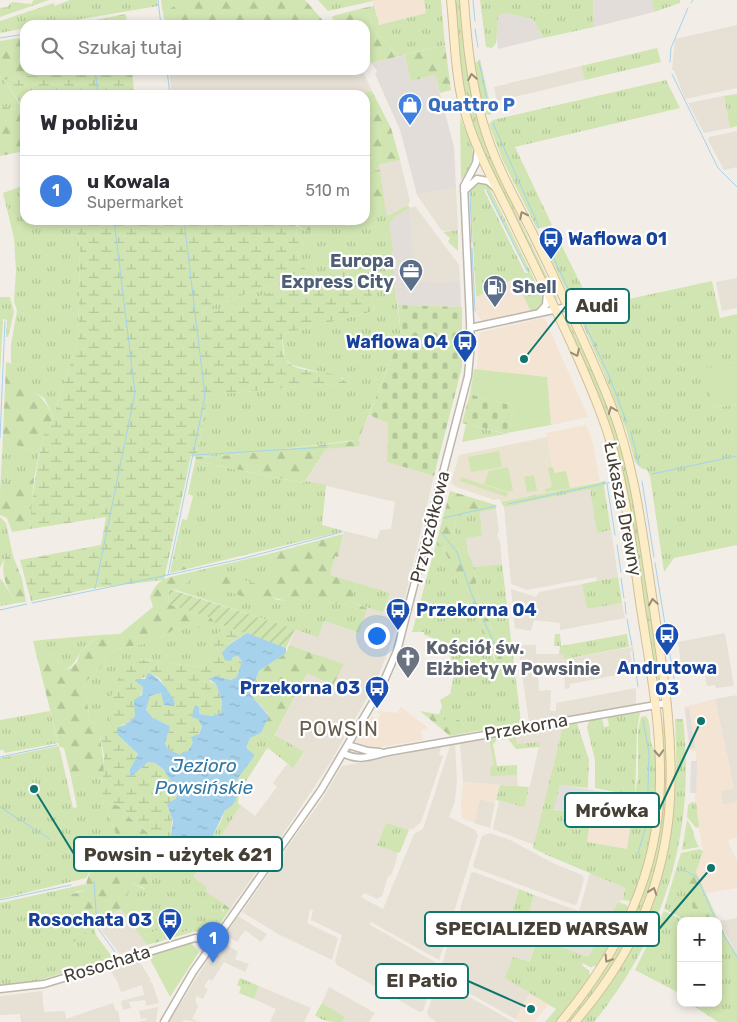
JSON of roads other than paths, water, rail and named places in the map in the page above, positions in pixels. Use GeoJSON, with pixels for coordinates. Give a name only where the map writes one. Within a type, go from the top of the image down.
{"type":"FeatureCollection","features":[{"type":"Feature","properties":{"kind":"main road","name":"Łukasza Drewny"},"geometry":{"type":"LineString","coordinates":[[451,0],[464,105],[478,147],[555,309],[602,415],[618,467],[630,532],[655,705],[660,762],[660,795],[654,842],[640,891],[612,952],[582,996],[561,1022]]}},
{"type":"Feature","properties":{"kind":"main road","name":"Łukasza Drewny"},"geometry":{"type":"LineString","coordinates":[[464,0],[469,59],[483,124],[499,167],[567,307],[610,404],[627,457],[642,527],[667,702],[672,787],[668,828],[659,872],[647,908],[630,944],[612,974],[575,1022]]}},
{"type":"Feature","properties":{"kind":"street","name":"Przyczółkowa"},"geometry":{"type":"LineString","coordinates":[[164,1022],[185,985],[311,805],[382,687],[397,651],[465,390],[470,355],[470,328],[464,192],[466,180],[476,163],[478,147]]}},
{"type":"Feature","properties":{"kind":"street"},"geometry":{"type":"LineString","coordinates":[[464,192],[472,181],[477,179],[488,180],[497,189]]}},
{"type":"Feature","properties":{"kind":"street"},"geometry":{"type":"LineString","coordinates":[[538,314],[546,305],[547,292]]}},
{"type":"Feature","properties":{"kind":"street"},"geometry":{"type":"LineString","coordinates":[[470,328],[567,307]]}},
{"type":"Feature","properties":{"kind":"street","name":"Przekorna"},"geometry":{"type":"LineString","coordinates":[[343,753],[358,759],[385,752],[667,702]]}},
{"type":"Feature","properties":{"kind":"street","name":"Przekorna"},"geometry":{"type":"LineString","coordinates":[[348,745],[368,751],[385,752]]}},
{"type":"Feature","properties":{"kind":"street","name":"Rosochata"},"geometry":{"type":"LineString","coordinates":[[0,989],[44,984],[195,938],[202,939],[212,946]]}},
{"type":"Feature","properties":{"kind":"water","name":"Jezioro Powsińskie"},"geometry":{"type":"Polygon","coordinates":[[[247,633],[286,648],[286,653],[259,671],[250,694],[269,716],[261,733],[250,738],[246,748],[255,755],[231,788],[237,796],[234,803],[225,810],[210,842],[191,855],[164,850],[159,845],[171,835],[173,821],[167,804],[175,799],[179,793],[163,769],[155,763],[148,762],[132,776],[130,775],[130,769],[138,754],[118,735],[117,728],[127,724],[135,716],[134,700],[142,695],[143,687],[135,681],[136,679],[145,679],[148,673],[160,681],[175,703],[174,706],[164,705],[161,693],[150,696],[146,710],[153,718],[170,726],[165,744],[169,750],[181,755],[183,752],[188,751],[193,743],[191,737],[199,734],[202,727],[198,719],[192,717],[195,705],[199,707],[199,714],[212,716],[221,713],[222,701],[216,684],[209,679],[216,676],[231,680],[237,677],[242,661],[238,656],[233,657],[231,661],[225,660],[222,653],[230,644],[247,633]]]}},
{"type":"Feature","properties":{"kind":"waterway"},"geometry":{"type":"LineString","coordinates":[[158,0],[160,20]]}},
{"type":"Feature","properties":{"kind":"waterway"},"geometry":{"type":"LineString","coordinates":[[473,0],[475,21]]}},
{"type":"Feature","properties":{"kind":"waterway"},"geometry":{"type":"LineString","coordinates":[[670,62],[671,48],[688,8]]}},
{"type":"Feature","properties":{"kind":"waterway"},"geometry":{"type":"LineString","coordinates":[[475,29],[478,47]]}},
{"type":"Feature","properties":{"kind":"waterway"},"geometry":{"type":"LineString","coordinates":[[0,38],[20,35]]}},
{"type":"Feature","properties":{"kind":"waterway"},"geometry":{"type":"LineString","coordinates":[[479,62],[490,114]]}},
{"type":"Feature","properties":{"kind":"waterway"},"geometry":{"type":"LineString","coordinates":[[672,74],[718,168],[737,187]]}},
{"type":"Feature","properties":{"kind":"waterway"},"geometry":{"type":"LineString","coordinates":[[96,75],[97,90]]}},
{"type":"Feature","properties":{"kind":"waterway"},"geometry":{"type":"LineString","coordinates":[[168,75],[169,90]]}},
{"type":"Feature","properties":{"kind":"waterway"},"geometry":{"type":"LineString","coordinates":[[493,123],[539,227]]}},
{"type":"Feature","properties":{"kind":"waterway"},"geometry":{"type":"LineString","coordinates":[[487,191],[527,271]]}},
{"type":"Feature","properties":{"kind":"waterway"},"geometry":{"type":"LineString","coordinates":[[470,193],[472,243]]}},
{"type":"Feature","properties":{"kind":"waterway"},"geometry":{"type":"LineString","coordinates":[[95,589],[135,393],[115,225]]}},
{"type":"Feature","properties":{"kind":"waterway"},"geometry":{"type":"LineString","coordinates":[[32,603],[168,575],[205,396],[185,225]]}},
{"type":"Feature","properties":{"kind":"waterway"},"geometry":{"type":"LineString","coordinates":[[544,238],[608,373],[627,423]]}},
{"type":"Feature","properties":{"kind":"waterway"},"geometry":{"type":"LineString","coordinates":[[472,248],[475,311]]}},
{"type":"Feature","properties":{"kind":"waterway"},"geometry":{"type":"LineString","coordinates":[[0,438],[5,321]]}},
{"type":"Feature","properties":{"kind":"waterway"},"geometry":{"type":"LineString","coordinates":[[631,432],[639,465]]}},
{"type":"Feature","properties":{"kind":"waterway"},"geometry":{"type":"LineString","coordinates":[[195,455],[327,447]]}},
{"type":"Feature","properties":{"kind":"waterway"},"geometry":{"type":"LineString","coordinates":[[652,474],[737,456]]}},
{"type":"Feature","properties":{"kind":"waterway"},"geometry":{"type":"LineString","coordinates":[[642,481],[654,557]]}},
{"type":"Feature","properties":{"kind":"waterway"},"geometry":{"type":"LineString","coordinates":[[508,504],[612,482]]}},
{"type":"Feature","properties":{"kind":"waterway"},"geometry":{"type":"LineString","coordinates":[[607,484],[615,535]]}},
{"type":"Feature","properties":{"kind":"waterway"},"geometry":{"type":"LineString","coordinates":[[443,518],[496,506]]}},
{"type":"Feature","properties":{"kind":"waterway"},"geometry":{"type":"LineString","coordinates":[[440,531],[457,552],[472,595],[499,654]]}},
{"type":"Feature","properties":{"kind":"waterway"},"geometry":{"type":"LineString","coordinates":[[168,575],[245,558],[342,532]]}},
{"type":"Feature","properties":{"kind":"waterway"},"geometry":{"type":"LineString","coordinates":[[617,545],[621,572]]}},
{"type":"Feature","properties":{"kind":"waterway"},"geometry":{"type":"LineString","coordinates":[[655,563],[674,679]]}},
{"type":"Feature","properties":{"kind":"waterway"},"geometry":{"type":"LineString","coordinates":[[621,578],[624,598]]}},
{"type":"Feature","properties":{"kind":"waterway"},"geometry":{"type":"LineString","coordinates":[[625,602],[626,614]]}},
{"type":"Feature","properties":{"kind":"waterway"},"geometry":{"type":"LineString","coordinates":[[0,610],[27,604]]}},
{"type":"Feature","properties":{"kind":"waterway"},"geometry":{"type":"LineString","coordinates":[[627,619],[632,646]]}},
{"type":"Feature","properties":{"kind":"waterway"},"geometry":{"type":"LineString","coordinates":[[633,652],[635,667]]}},
{"type":"Feature","properties":{"kind":"waterway"},"geometry":{"type":"LineString","coordinates":[[636,672],[638,687]]}},
{"type":"Feature","properties":{"kind":"waterway"},"geometry":{"type":"LineString","coordinates":[[640,855],[638,853],[647,823],[649,753],[643,720]]}},
{"type":"Feature","properties":{"kind":"waterway"},"geometry":{"type":"LineString","coordinates":[[0,757],[57,745]]}},
{"type":"Feature","properties":{"kind":"waterway"},"geometry":{"type":"LineString","coordinates":[[0,807],[50,839]]}},
{"type":"Feature","properties":{"kind":"waterway"},"geometry":{"type":"LineString","coordinates":[[680,868],[697,877],[714,917]]}},
{"type":"Feature","properties":{"kind":"waterway"},"geometry":{"type":"LineString","coordinates":[[94,881],[97,927],[115,952]]}},
{"type":"Feature","properties":{"kind":"waterway"},"geometry":{"type":"LineString","coordinates":[[0,900],[71,885]]}},
{"type":"Feature","properties":{"kind":"waterway"},"geometry":{"type":"LineString","coordinates":[[722,932],[737,957]]}},
{"type":"Feature","properties":{"kind":"place","name":"Quattro P"},"geometry":{"type":"Point","coordinates":[410,126]}},
{"type":"Feature","properties":{"kind":"place","name":"Waflowa 01"},"geometry":{"type":"Point","coordinates":[551,260]}},
{"type":"Feature","properties":{"kind":"place","name":"Europa Express City"},"geometry":{"type":"Point","coordinates":[411,292]}},
{"type":"Feature","properties":{"kind":"place","name":"Shell"},"geometry":{"type":"Point","coordinates":[495,308]}},
{"type":"Feature","properties":{"kind":"place","name":"Audi"},"geometry":{"type":"Point","coordinates":[524,359]}},
{"type":"Feature","properties":{"kind":"place","name":"Waflowa 04"},"geometry":{"type":"Point","coordinates":[465,363]}},
{"type":"Feature","properties":{"kind":"place","name":"Przekorna 04"},"geometry":{"type":"Point","coordinates":[398,631]}},
{"type":"Feature","properties":{"kind":"place","name":"Andrutowa 03"},"geometry":{"type":"Point","coordinates":[667,656]}},
{"type":"Feature","properties":{"kind":"place","name":"Kościół św. Elżbiety w Powsinie"},"geometry":{"type":"Point","coordinates":[408,679]}},
{"type":"Feature","properties":{"kind":"place","name":"Przekorna 03"},"geometry":{"type":"Point","coordinates":[377,709]}},
{"type":"Feature","properties":{"kind":"place","name":"Mrówka"},"geometry":{"type":"Point","coordinates":[701,721]}},
{"type":"Feature","properties":{"kind":"place","name":"Powsin - użytek 621"},"geometry":{"type":"Point","coordinates":[34,789]}},
{"type":"Feature","properties":{"kind":"place","name":"SPECIALIZED WARSAW"},"geometry":{"type":"Point","coordinates":[711,868]}},
{"type":"Feature","properties":{"kind":"place","name":"Rosochata 03"},"geometry":{"type":"Point","coordinates":[170,941]}},
{"type":"Feature","properties":{"kind":"place","name":"u Kowala"},"geometry":{"type":"Point","coordinates":[213,963]}},
{"type":"Feature","properties":{"kind":"place","name":"El Patio"},"geometry":{"type":"Point","coordinates":[531,1009]}},
{"type":"Feature","properties":{"kind":"district","name":"POWSIN"},"geometry":{"type":"Point","coordinates":[339,729]}}]}
